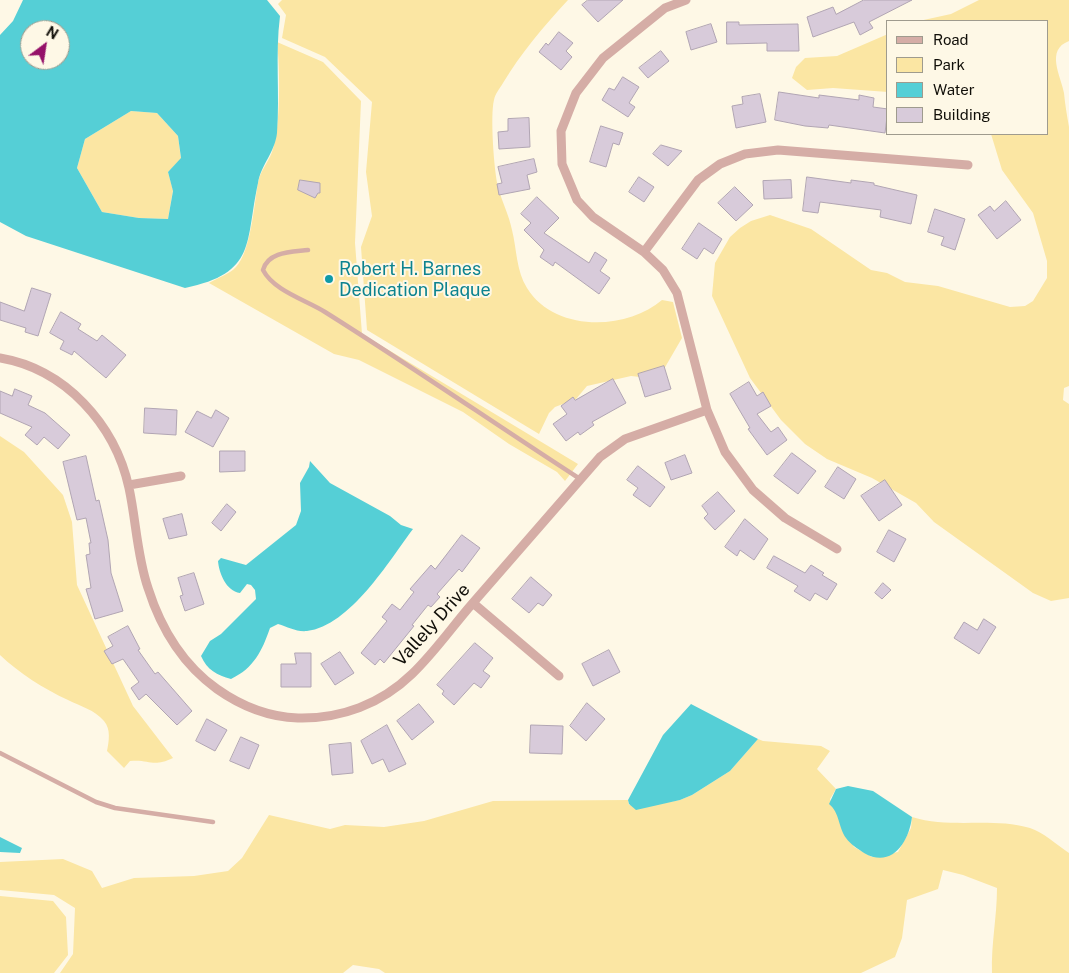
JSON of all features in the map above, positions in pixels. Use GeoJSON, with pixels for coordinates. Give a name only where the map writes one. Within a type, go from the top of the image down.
{"type":"FeatureCollection","features":[{"type":"Feature","properties":{"kind":"street"},"geometry":{"type":"LineString","coordinates":[[686,0],[665,8],[602,58],[576,93],[561,131],[562,164],[577,200],[592,217],[644,252],[663,270],[676,293],[707,410],[725,452],[753,490],[785,518],[837,549]]}},
{"type":"Feature","properties":{"kind":"street"},"geometry":{"type":"LineString","coordinates":[[644,252],[698,180],[720,164],[745,154],[778,150],[968,165]]}},
{"type":"Feature","properties":{"kind":"street","name":"Vallely Drive"},"geometry":{"type":"LineString","coordinates":[[0,358],[21,362],[58,380],[91,409],[115,446],[129,485],[147,586],[165,632],[183,658],[204,680],[230,698],[257,711],[286,717],[315,718],[344,714],[372,704],[411,675],[600,457],[625,439],[707,410]]}},
{"type":"Feature","properties":{"kind":"street"},"geometry":{"type":"LineString","coordinates":[[129,485],[181,476]]}},
{"type":"Feature","properties":{"kind":"street"},"geometry":{"type":"LineString","coordinates":[[473,603],[559,676]]}},
{"type":"Feature","properties":{"kind":"lane"},"geometry":{"type":"LineString","coordinates":[[308,250],[281,254],[269,260],[263,270],[269,279],[277,285],[324,312],[580,479]]}},
{"type":"Feature","properties":{"kind":"lane"},"geometry":{"type":"LineString","coordinates":[[0,753],[96,802],[115,808],[213,822]]}},
{"type":"Feature","properties":{"kind":"green space"},"geometry":{"type":"Polygon","coordinates":[[[282,0],[568,0],[525,50],[494,100],[492,130],[497,179],[511,224],[519,267],[527,288],[539,302],[554,313],[572,319],[591,322],[611,321],[630,317],[647,310],[662,300],[673,302],[682,338],[664,369],[640,377],[631,376],[587,386],[576,399],[555,407],[549,413],[539,434],[367,330],[361,247],[372,216],[366,172],[372,102],[325,57],[282,38],[286,15],[278,4],[282,0]]]}},
{"type":"Feature","properties":{"kind":"green space"},"geometry":{"type":"Polygon","coordinates":[[[979,0],[1069,0],[1069,41],[1062,45],[1058,51],[1056,64],[1064,93],[1069,127],[1069,386],[1064,388],[1063,400],[1069,404],[1069,598],[1051,601],[1033,593],[934,522],[916,503],[872,478],[827,459],[805,444],[781,420],[750,378],[712,296],[715,263],[730,237],[751,221],[770,215],[811,229],[871,270],[887,273],[905,282],[938,286],[1010,307],[1025,306],[1033,301],[1047,278],[1047,261],[1033,213],[1002,170],[991,135],[1049,135],[1049,20],[924,20],[951,14],[979,0]]]}},
{"type":"Feature","properties":{"kind":"green space"},"geometry":{"type":"Polygon","coordinates":[[[886,35],[886,92],[833,88],[807,90],[792,78],[796,67],[805,58],[837,56],[886,35]]]}},
{"type":"Feature","properties":{"kind":"green space"},"geometry":{"type":"Polygon","coordinates":[[[277,42],[323,62],[361,101],[355,243],[362,334],[578,464],[565,481],[557,472],[509,444],[463,412],[359,360],[334,354],[209,283],[236,267],[245,250],[259,179],[272,152],[277,129],[279,66],[277,42]]]}},
{"type":"Feature","properties":{"kind":"green space"},"geometry":{"type":"Polygon","coordinates":[[[131,111],[157,113],[178,136],[181,159],[168,172],[173,190],[168,219],[139,218],[102,212],[77,168],[85,139],[131,111]]]}},
{"type":"Feature","properties":{"kind":"green space"},"geometry":{"type":"Polygon","coordinates":[[[0,436],[24,452],[63,495],[72,522],[77,585],[133,706],[173,758],[155,763],[130,761],[124,768],[107,751],[109,731],[100,717],[92,711],[41,686],[0,655],[0,436]]]}},
{"type":"Feature","properties":{"kind":"green space"},"geometry":{"type":"Polygon","coordinates":[[[758,739],[821,746],[830,751],[817,769],[836,789],[830,799],[854,847],[872,857],[898,852],[911,828],[912,817],[941,822],[1001,823],[1030,828],[1069,853],[1069,973],[992,973],[997,888],[963,875],[943,870],[938,889],[907,900],[902,938],[895,957],[861,973],[385,973],[379,969],[353,965],[343,973],[60,973],[73,954],[75,908],[54,895],[0,890],[0,862],[63,859],[92,871],[102,888],[134,878],[194,876],[228,871],[242,858],[269,815],[330,829],[345,825],[384,827],[424,821],[493,801],[628,800],[629,805],[659,804],[680,800],[692,795],[730,771],[758,739]]]}},
{"type":"Feature","properties":{"kind":"green space"},"geometry":{"type":"Polygon","coordinates":[[[0,896],[53,901],[66,917],[68,955],[54,973],[0,973],[0,896]]]}},
{"type":"Feature","properties":{"kind":"water"},"geometry":{"type":"Polygon","coordinates":[[[23,0],[267,0],[280,16],[277,133],[274,146],[260,176],[244,252],[236,264],[225,274],[208,282],[185,288],[26,236],[0,222],[0,35],[13,21],[23,0]],[[131,111],[85,139],[77,168],[102,212],[139,218],[168,219],[173,191],[168,172],[181,158],[178,136],[157,113],[131,111]]]}},
{"type":"Feature","properties":{"kind":"water"},"geometry":{"type":"Polygon","coordinates":[[[310,461],[330,483],[390,516],[401,525],[413,529],[367,590],[338,617],[323,626],[307,631],[296,630],[278,624],[270,628],[256,658],[246,670],[231,679],[221,676],[209,668],[201,656],[210,641],[221,634],[256,599],[255,590],[251,585],[247,584],[240,593],[235,592],[227,585],[220,571],[218,561],[221,558],[246,565],[296,525],[301,511],[300,483],[309,467],[310,461]]]}},
{"type":"Feature","properties":{"kind":"water"},"geometry":{"type":"Polygon","coordinates":[[[691,704],[758,739],[730,771],[692,795],[680,800],[636,810],[629,804],[628,800],[663,735],[691,704]]]}},
{"type":"Feature","properties":{"kind":"water"},"geometry":{"type":"Polygon","coordinates":[[[848,786],[873,791],[912,817],[903,844],[891,855],[883,858],[874,857],[852,845],[846,838],[833,808],[829,804],[836,789],[848,786]]]}},
{"type":"Feature","properties":{"kind":"water"},"geometry":{"type":"Polygon","coordinates":[[[0,837],[22,848],[20,853],[0,852],[0,837]]]}},
{"type":"Feature","properties":{"kind":"building"},"geometry":{"type":"Polygon","coordinates":[[[588,0],[623,0],[598,22],[582,5],[588,0]]]}},
{"type":"Feature","properties":{"kind":"building"},"geometry":{"type":"Polygon","coordinates":[[[864,0],[912,0],[869,22],[873,28],[860,35],[854,22],[813,37],[807,17],[833,7],[836,14],[864,0]]]}},
{"type":"Feature","properties":{"kind":"building"},"geometry":{"type":"Polygon","coordinates":[[[727,22],[739,22],[739,25],[798,24],[799,51],[767,51],[767,43],[727,44],[727,22]]]}},
{"type":"Feature","properties":{"kind":"building"},"geometry":{"type":"Polygon","coordinates":[[[711,24],[717,42],[691,50],[686,32],[711,24]]]}},
{"type":"Feature","properties":{"kind":"building"},"geometry":{"type":"Polygon","coordinates":[[[559,32],[573,43],[566,51],[572,57],[561,70],[539,52],[559,32]]]}},
{"type":"Feature","properties":{"kind":"building"},"geometry":{"type":"Polygon","coordinates":[[[661,51],[669,61],[648,78],[639,68],[661,51]]]}},
{"type":"Feature","properties":{"kind":"building"},"geometry":{"type":"Polygon","coordinates":[[[623,77],[639,87],[629,103],[635,107],[628,117],[602,100],[609,88],[614,90],[623,77]]]}},
{"type":"Feature","properties":{"kind":"building"},"geometry":{"type":"Polygon","coordinates":[[[779,92],[819,98],[819,95],[859,100],[859,95],[874,98],[873,107],[886,109],[885,133],[829,125],[828,128],[805,126],[775,120],[779,92]]]}},
{"type":"Feature","properties":{"kind":"building"},"geometry":{"type":"Polygon","coordinates":[[[760,94],[766,122],[736,128],[732,106],[743,104],[742,97],[760,94]]]}},
{"type":"Feature","properties":{"kind":"building"},"geometry":{"type":"Polygon","coordinates":[[[529,118],[530,147],[499,149],[498,132],[508,131],[508,119],[529,118]]]}},
{"type":"Feature","properties":{"kind":"building"},"geometry":{"type":"Polygon","coordinates":[[[601,126],[623,133],[619,145],[613,143],[606,167],[590,162],[601,126]]]}},
{"type":"Feature","properties":{"kind":"building"},"geometry":{"type":"Polygon","coordinates":[[[661,145],[682,151],[668,166],[653,154],[661,145]]]}},
{"type":"Feature","properties":{"kind":"building"},"geometry":{"type":"Polygon","coordinates":[[[534,159],[537,172],[527,175],[530,189],[499,195],[497,184],[502,183],[498,167],[534,159]]]}},
{"type":"Feature","properties":{"kind":"building"},"geometry":{"type":"Polygon","coordinates":[[[639,177],[654,187],[644,202],[629,192],[639,177]]]}},
{"type":"Feature","properties":{"kind":"building"},"geometry":{"type":"Polygon","coordinates":[[[807,177],[851,183],[851,180],[874,183],[874,185],[917,195],[911,224],[880,217],[881,210],[820,202],[818,213],[803,211],[807,177]]]}},
{"type":"Feature","properties":{"kind":"building"},"geometry":{"type":"Polygon","coordinates":[[[300,180],[320,183],[320,193],[315,198],[298,190],[300,180]]]}},
{"type":"Feature","properties":{"kind":"building"},"geometry":{"type":"Polygon","coordinates":[[[791,180],[792,198],[764,199],[763,181],[791,180]]]}},
{"type":"Feature","properties":{"kind":"building"},"geometry":{"type":"Polygon","coordinates":[[[735,187],[753,205],[736,221],[718,203],[735,187]]]}},
{"type":"Feature","properties":{"kind":"building"},"geometry":{"type":"Polygon","coordinates":[[[537,197],[559,218],[544,233],[589,263],[595,252],[607,260],[600,271],[610,278],[599,294],[555,262],[553,266],[540,257],[544,250],[524,230],[531,223],[521,214],[537,197]]]}},
{"type":"Feature","properties":{"kind":"building"},"geometry":{"type":"Polygon","coordinates":[[[1006,201],[1021,220],[997,239],[978,215],[990,206],[994,211],[1006,201]]]}},
{"type":"Feature","properties":{"kind":"building"},"geometry":{"type":"Polygon","coordinates":[[[935,209],[965,219],[955,250],[941,245],[944,237],[928,232],[935,209]]]}},
{"type":"Feature","properties":{"kind":"building"},"geometry":{"type":"Polygon","coordinates":[[[699,223],[722,239],[713,254],[704,248],[697,259],[682,249],[699,223]]]}},
{"type":"Feature","properties":{"kind":"building"},"geometry":{"type":"Polygon","coordinates":[[[32,288],[51,294],[38,336],[25,332],[26,328],[0,320],[0,302],[24,311],[32,288]]]}},
{"type":"Feature","properties":{"kind":"building"},"geometry":{"type":"Polygon","coordinates":[[[61,312],[81,324],[78,329],[97,341],[102,335],[126,355],[106,378],[74,351],[72,355],[60,349],[64,341],[50,333],[61,312]]]}},
{"type":"Feature","properties":{"kind":"building"},"geometry":{"type":"Polygon","coordinates":[[[664,366],[671,389],[645,397],[638,374],[664,366]]]}},
{"type":"Feature","properties":{"kind":"building"},"geometry":{"type":"Polygon","coordinates":[[[613,379],[626,403],[592,422],[594,425],[580,435],[578,432],[566,441],[553,424],[567,414],[561,406],[573,397],[575,400],[613,379]]]}},
{"type":"Feature","properties":{"kind":"building"},"geometry":{"type":"Polygon","coordinates":[[[749,382],[757,396],[763,392],[771,406],[757,414],[771,432],[778,427],[787,440],[767,455],[748,429],[750,428],[730,394],[749,382]]]}},
{"type":"Feature","properties":{"kind":"building"},"geometry":{"type":"Polygon","coordinates":[[[15,389],[32,396],[28,405],[45,413],[70,435],[58,449],[44,437],[37,445],[25,435],[32,427],[0,413],[0,391],[12,396],[15,389]]]}},
{"type":"Feature","properties":{"kind":"building"},"geometry":{"type":"Polygon","coordinates":[[[145,408],[177,410],[176,435],[144,433],[145,408]]]}},
{"type":"Feature","properties":{"kind":"building"},"geometry":{"type":"Polygon","coordinates":[[[216,410],[229,418],[213,447],[185,432],[197,411],[211,418],[216,410]]]}},
{"type":"Feature","properties":{"kind":"building"},"geometry":{"type":"Polygon","coordinates":[[[220,451],[245,451],[245,471],[220,472],[220,451]]]}},
{"type":"Feature","properties":{"kind":"building"},"geometry":{"type":"Polygon","coordinates":[[[792,453],[816,471],[798,494],[774,476],[792,453]]]}},
{"type":"Feature","properties":{"kind":"building"},"geometry":{"type":"Polygon","coordinates":[[[685,455],[692,473],[671,480],[665,463],[685,455]]]}},
{"type":"Feature","properties":{"kind":"building"},"geometry":{"type":"Polygon","coordinates":[[[86,456],[96,501],[99,500],[108,540],[111,573],[123,611],[95,619],[86,589],[91,588],[86,555],[90,554],[89,543],[91,543],[86,518],[77,520],[63,462],[86,456]]]}},
{"type":"Feature","properties":{"kind":"building"},"geometry":{"type":"Polygon","coordinates":[[[638,466],[665,487],[650,507],[633,495],[638,488],[627,480],[638,466]]]}},
{"type":"Feature","properties":{"kind":"building"},"geometry":{"type":"Polygon","coordinates":[[[838,467],[856,479],[844,499],[825,487],[838,467]]]}},
{"type":"Feature","properties":{"kind":"building"},"geometry":{"type":"Polygon","coordinates":[[[885,480],[902,505],[879,521],[861,496],[885,480]]]}},
{"type":"Feature","properties":{"kind":"building"},"geometry":{"type":"Polygon","coordinates":[[[718,492],[735,511],[715,530],[704,518],[708,514],[702,506],[718,492]]]}},
{"type":"Feature","properties":{"kind":"building"},"geometry":{"type":"Polygon","coordinates":[[[227,504],[236,512],[221,531],[212,523],[227,504]]]}},
{"type":"Feature","properties":{"kind":"building"},"geometry":{"type":"Polygon","coordinates":[[[182,514],[187,535],[169,539],[163,519],[182,514]]]}},
{"type":"Feature","properties":{"kind":"building"},"geometry":{"type":"Polygon","coordinates":[[[745,519],[768,539],[754,560],[740,550],[737,556],[725,547],[745,519]]]}},
{"type":"Feature","properties":{"kind":"building"},"geometry":{"type":"Polygon","coordinates":[[[889,530],[906,539],[894,562],[877,552],[889,530]]]}},
{"type":"Feature","properties":{"kind":"building"},"geometry":{"type":"Polygon","coordinates":[[[462,535],[480,548],[462,572],[459,569],[437,594],[440,597],[431,607],[428,605],[412,625],[414,626],[384,663],[380,659],[375,665],[361,653],[387,621],[382,617],[392,604],[400,610],[414,592],[410,589],[431,565],[435,569],[462,535]]]}},
{"type":"Feature","properties":{"kind":"building"},"geometry":{"type":"Polygon","coordinates":[[[774,556],[805,573],[811,565],[824,573],[822,575],[837,584],[827,600],[815,593],[810,601],[794,591],[798,586],[767,568],[774,556]]]}},
{"type":"Feature","properties":{"kind":"building"},"geometry":{"type":"Polygon","coordinates":[[[194,573],[204,604],[185,611],[180,596],[183,595],[178,578],[194,573]]]}},
{"type":"Feature","properties":{"kind":"building"},"geometry":{"type":"Polygon","coordinates":[[[531,577],[552,595],[543,606],[538,603],[529,613],[512,599],[531,577]]]}},
{"type":"Feature","properties":{"kind":"building"},"geometry":{"type":"Polygon","coordinates":[[[883,583],[891,590],[882,599],[875,593],[883,583]]]}},
{"type":"Feature","properties":{"kind":"building"},"geometry":{"type":"Polygon","coordinates":[[[984,619],[996,627],[979,654],[954,638],[964,622],[977,630],[984,619]]]}},
{"type":"Feature","properties":{"kind":"building"},"geometry":{"type":"Polygon","coordinates":[[[128,626],[140,649],[138,650],[155,674],[158,672],[192,711],[177,725],[146,694],[139,700],[131,688],[139,682],[123,659],[112,664],[104,651],[113,646],[108,637],[128,626]]]}},
{"type":"Feature","properties":{"kind":"building"},"geometry":{"type":"Polygon","coordinates":[[[475,643],[493,658],[483,671],[490,676],[481,688],[474,683],[454,705],[442,694],[444,691],[437,685],[475,643]]]}},
{"type":"Feature","properties":{"kind":"building"},"geometry":{"type":"Polygon","coordinates":[[[609,650],[620,672],[593,686],[582,664],[609,650]]]}},
{"type":"Feature","properties":{"kind":"building"},"geometry":{"type":"Polygon","coordinates":[[[340,652],[354,673],[335,685],[321,664],[340,652]]]}},
{"type":"Feature","properties":{"kind":"building"},"geometry":{"type":"Polygon","coordinates":[[[295,653],[311,653],[311,687],[281,687],[281,664],[296,664],[295,653]]]}},
{"type":"Feature","properties":{"kind":"building"},"geometry":{"type":"Polygon","coordinates":[[[587,703],[605,719],[586,741],[570,726],[587,703]]]}},
{"type":"Feature","properties":{"kind":"building"},"geometry":{"type":"Polygon","coordinates":[[[419,704],[434,722],[412,740],[397,721],[419,704]]]}},
{"type":"Feature","properties":{"kind":"building"},"geometry":{"type":"Polygon","coordinates":[[[207,719],[227,730],[215,751],[196,741],[207,719]]]}},
{"type":"Feature","properties":{"kind":"building"},"geometry":{"type":"Polygon","coordinates":[[[387,725],[406,764],[389,772],[383,759],[372,764],[361,741],[387,725]]]}},
{"type":"Feature","properties":{"kind":"building"},"geometry":{"type":"Polygon","coordinates":[[[531,725],[563,726],[562,754],[530,753],[531,725]]]}},
{"type":"Feature","properties":{"kind":"building"},"geometry":{"type":"Polygon","coordinates":[[[241,737],[259,745],[249,769],[230,761],[241,737]]]}},
{"type":"Feature","properties":{"kind":"building"},"geometry":{"type":"Polygon","coordinates":[[[351,743],[353,773],[332,775],[329,745],[351,743]]]}},
{"type":"Feature","properties":{"kind":"place","name":"Robert H. Barnes Dedication Plaque"},"geometry":{"type":"Point","coordinates":[329,279]}}]}
